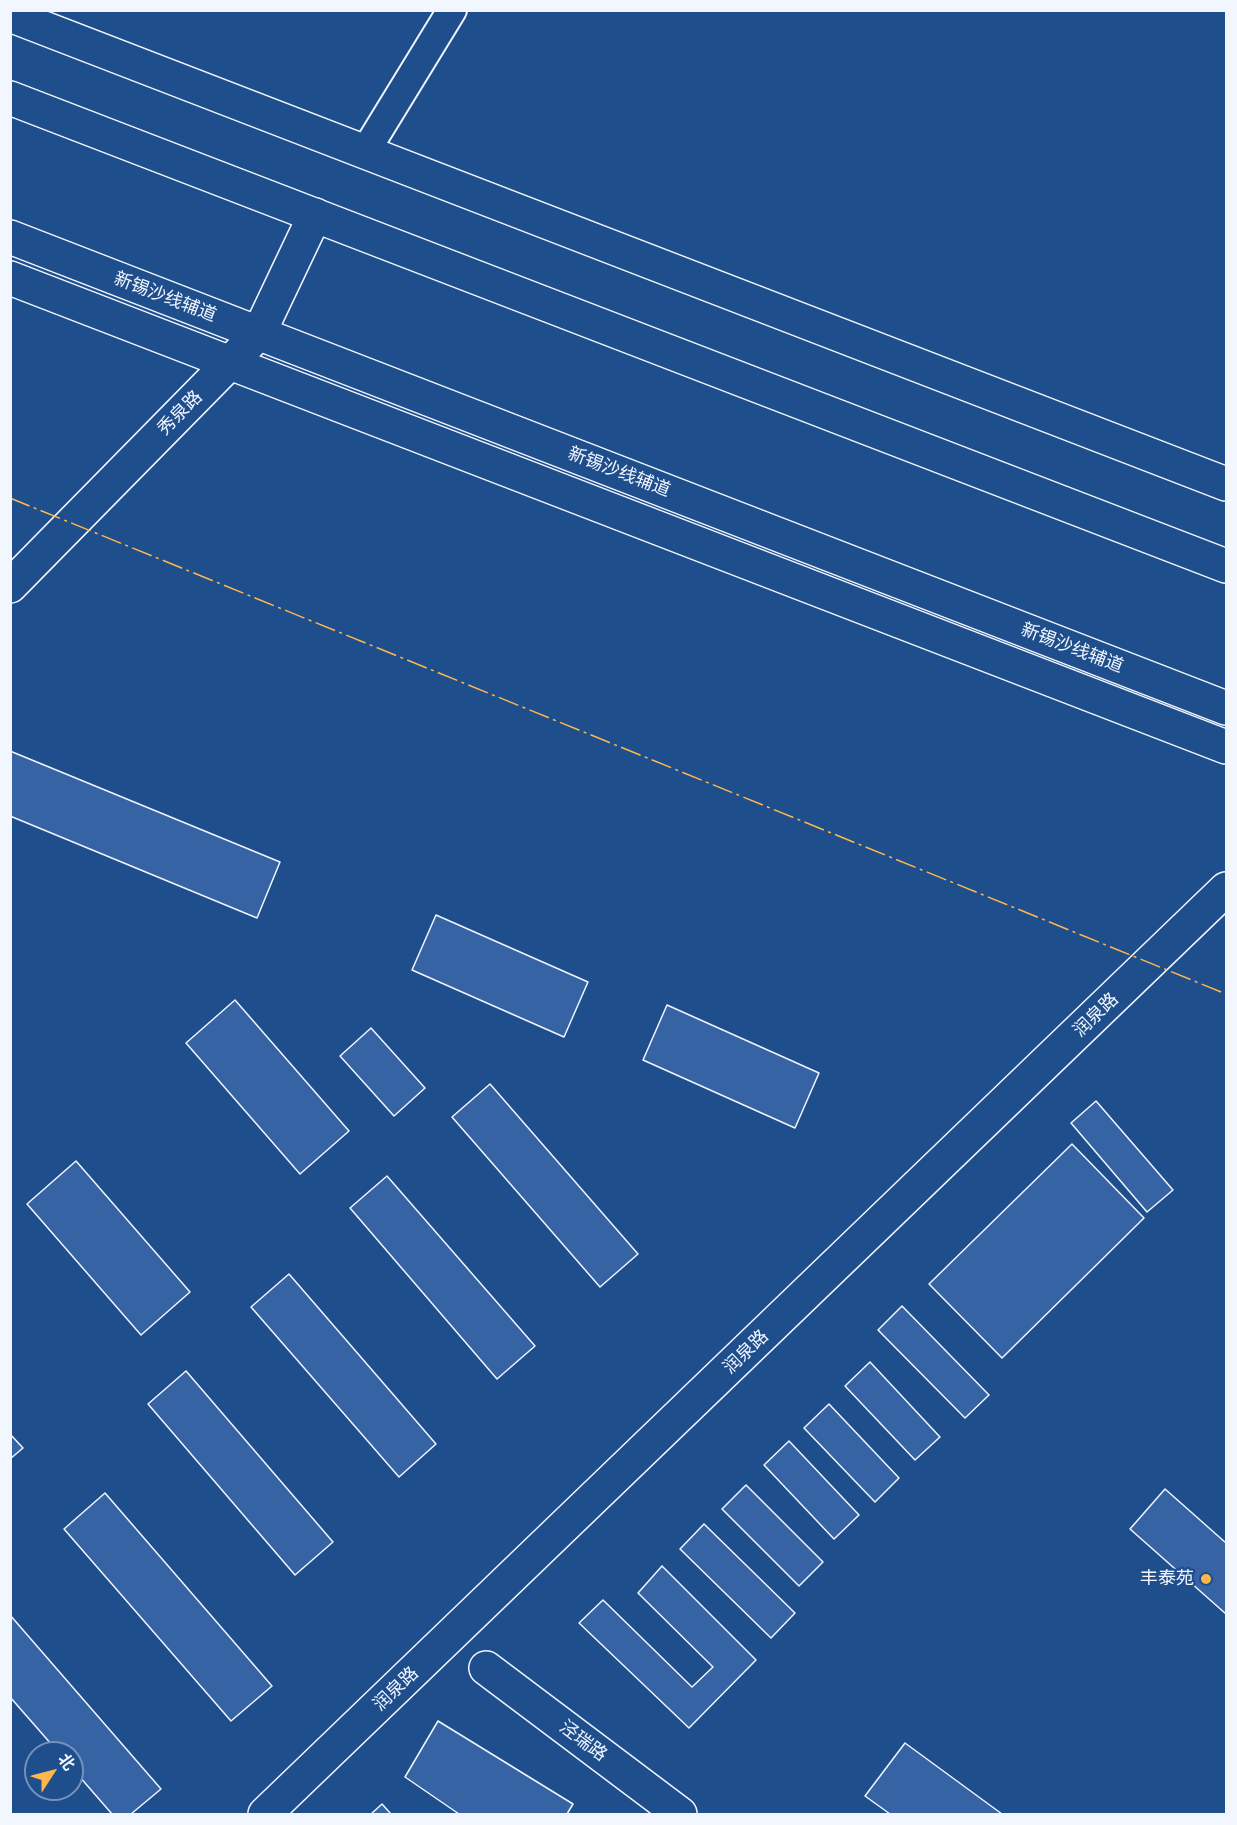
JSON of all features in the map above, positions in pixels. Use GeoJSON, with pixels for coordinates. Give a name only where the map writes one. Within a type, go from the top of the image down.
{"type":"FeatureCollection","features":[{"type":"Feature","properties":{"kind":"street"},"geometry":{"type":"LineString","coordinates":[[365,152],[452,10]]}},
{"type":"Feature","properties":{"kind":"street"},"geometry":{"type":"LineString","coordinates":[[10,15],[1227,484]]}},
{"type":"Feature","properties":{"kind":"street"},"geometry":{"type":"LineString","coordinates":[[10,98],[1227,567]]}},
{"type":"Feature","properties":{"kind":"street","name":"秀泉路"},"geometry":{"type":"LineString","coordinates":[[10,586],[200,392],[232,363],[259,333],[315,215]]}},
{"type":"Feature","properties":{"kind":"street","name":"新锡沙线辅道"},"geometry":{"type":"LineString","coordinates":[[10,237],[1227,708]]}},
{"type":"Feature","properties":{"kind":"street","name":"新锡沙线辅道"},"geometry":{"type":"LineString","coordinates":[[10,278],[1227,747]]}},
{"type":"Feature","properties":{"kind":"street","name":"润泉路"},"geometry":{"type":"LineString","coordinates":[[265,1815],[1227,889]]}},
{"type":"Feature","properties":{"kind":"street","name":"泾瑞路"},"geometry":{"type":"LineString","coordinates":[[486,1668],[680,1815]]}},
{"type":"Feature","properties":{"kind":"building"},"geometry":{"type":"Polygon","coordinates":[[[10,751],[280,862],[257,918],[10,816],[10,751]]]}},
{"type":"Feature","properties":{"kind":"building"},"geometry":{"type":"Polygon","coordinates":[[[436,915],[588,982],[564,1037],[412,970],[436,915]]]}},
{"type":"Feature","properties":{"kind":"building"},"geometry":{"type":"Polygon","coordinates":[[[235,1000],[349,1131],[300,1174],[186,1043],[235,1000]]]}},
{"type":"Feature","properties":{"kind":"building"},"geometry":{"type":"Polygon","coordinates":[[[667,1005],[819,1073],[795,1128],[643,1060],[667,1005]]]}},
{"type":"Feature","properties":{"kind":"building"},"geometry":{"type":"Polygon","coordinates":[[[371,1028],[425,1088],[394,1116],[340,1056],[371,1028]]]}},
{"type":"Feature","properties":{"kind":"building"},"geometry":{"type":"Polygon","coordinates":[[[490,1084],[638,1254],[600,1287],[452,1117],[490,1084]]]}},
{"type":"Feature","properties":{"kind":"building"},"geometry":{"type":"Polygon","coordinates":[[[1096,1101],[1173,1190],[1147,1212],[1071,1123],[1096,1101]]]}},
{"type":"Feature","properties":{"kind":"building"},"geometry":{"type":"Polygon","coordinates":[[[1072,1144],[1144,1218],[1002,1358],[929,1284],[1072,1144]]]}},
{"type":"Feature","properties":{"kind":"building"},"geometry":{"type":"Polygon","coordinates":[[[76,1161],[190,1292],[141,1335],[27,1204],[76,1161]]]}},
{"type":"Feature","properties":{"kind":"building"},"geometry":{"type":"Polygon","coordinates":[[[387,1176],[535,1346],[497,1379],[350,1208],[387,1176]]]}},
{"type":"Feature","properties":{"kind":"building"},"geometry":{"type":"Polygon","coordinates":[[[289,1274],[436,1444],[399,1477],[251,1307],[289,1274]]]}},
{"type":"Feature","properties":{"kind":"building"},"geometry":{"type":"Polygon","coordinates":[[[902,1306],[989,1395],[965,1418],[878,1330],[902,1306]]]}},
{"type":"Feature","properties":{"kind":"building"},"geometry":{"type":"Polygon","coordinates":[[[870,1362],[940,1437],[915,1460],[845,1386],[870,1362]]]}},
{"type":"Feature","properties":{"kind":"building"},"geometry":{"type":"Polygon","coordinates":[[[186,1371],[333,1542],[295,1575],[148,1404],[186,1371]]]}},
{"type":"Feature","properties":{"kind":"building"},"geometry":{"type":"Polygon","coordinates":[[[829,1404],[899,1478],[875,1502],[804,1428],[829,1404]]]}},
{"type":"Feature","properties":{"kind":"building"},"geometry":{"type":"Polygon","coordinates":[[[10,1434],[23,1448],[10,1459],[10,1434]]]}},
{"type":"Feature","properties":{"kind":"building"},"geometry":{"type":"Polygon","coordinates":[[[789,1441],[859,1515],[834,1539],[764,1465],[789,1441]]]}},
{"type":"Feature","properties":{"kind":"building"},"geometry":{"type":"Polygon","coordinates":[[[746,1485],[823,1562],[799,1586],[722,1509],[746,1485]]]}},
{"type":"Feature","properties":{"kind":"building","name":"丰泰苑"},"geometry":{"type":"Polygon","coordinates":[[[1165,1489],[1226,1543],[1226,1614],[1130,1529],[1165,1489]]]}},
{"type":"Feature","properties":{"kind":"building"},"geometry":{"type":"Polygon","coordinates":[[[105,1493],[272,1686],[231,1721],[64,1529],[105,1493]]]}},
{"type":"Feature","properties":{"kind":"building"},"geometry":{"type":"Polygon","coordinates":[[[704,1524],[795,1613],[771,1638],[680,1549],[704,1524]]]}},
{"type":"Feature","properties":{"kind":"building"},"geometry":{"type":"Polygon","coordinates":[[[662,1566],[756,1660],[689,1728],[579,1623],[603,1600],[692,1687],[713,1667],[638,1593],[662,1566]]]}},
{"type":"Feature","properties":{"kind":"building"},"geometry":{"type":"Polygon","coordinates":[[[10,1615],[161,1789],[131,1814],[112,1814],[84,1782],[84,1741],[48,1741],[10,1697],[10,1615]]]}},
{"type":"Feature","properties":{"kind":"building"},"geometry":{"type":"Polygon","coordinates":[[[438,1721],[573,1804],[567,1814],[459,1814],[405,1777],[438,1721]]]}},
{"type":"Feature","properties":{"kind":"building"},"geometry":{"type":"Polygon","coordinates":[[[905,1743],[1002,1814],[890,1814],[865,1796],[905,1743]]]}},
{"type":"Feature","properties":{"kind":"building"},"geometry":{"type":"Polygon","coordinates":[[[382,1804],[391,1814],[371,1814],[382,1804]]]}},
{"type":"Feature","properties":{"kind":"power"},"geometry":{"type":"LineString","coordinates":[[10,498],[1226,994]]}},
{"type":"Feature","properties":{"kind":"place","name":"丰泰苑"},"geometry":{"type":"Point","coordinates":[1206,1579]}}]}
